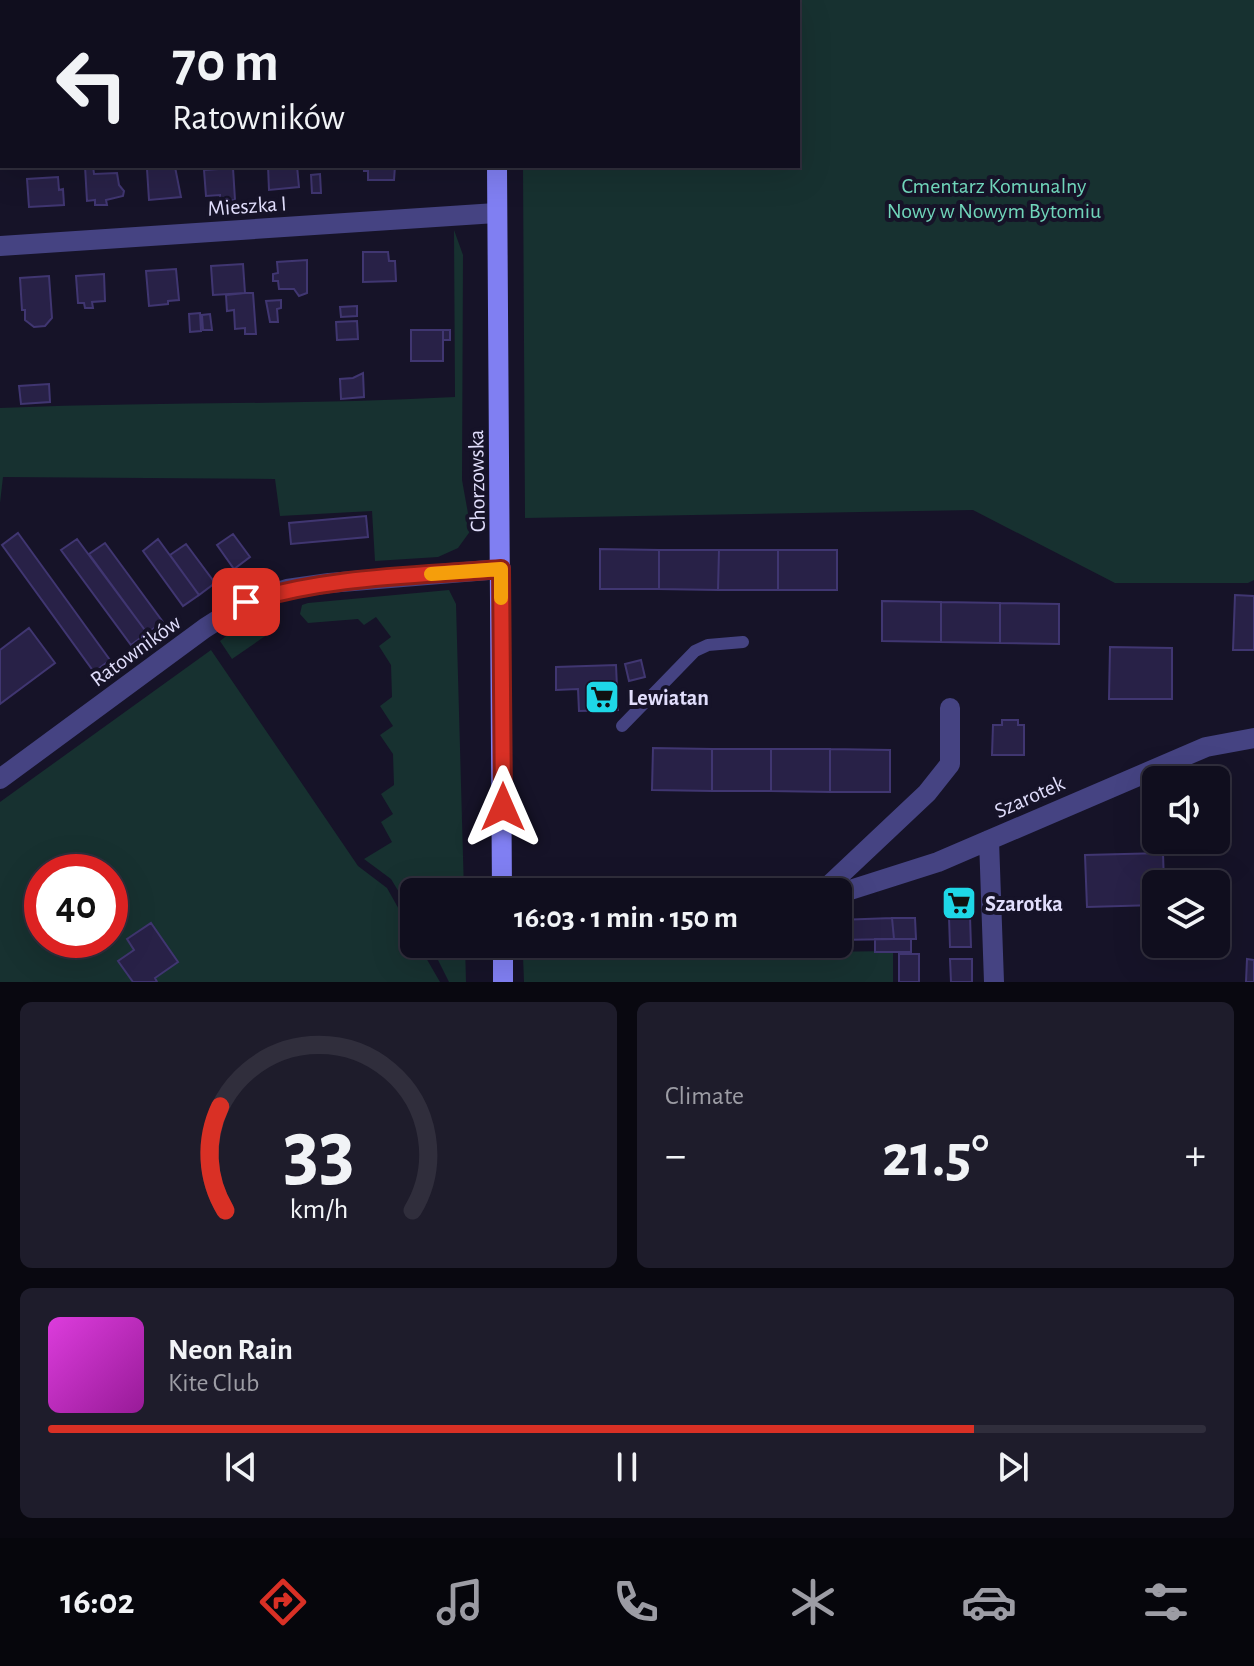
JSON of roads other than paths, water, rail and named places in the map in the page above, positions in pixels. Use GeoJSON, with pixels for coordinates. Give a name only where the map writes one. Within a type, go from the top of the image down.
{"type":"FeatureCollection","features":[{"type":"Feature","properties":{"kind":"street","name":"Chorzowska"},"geometry":{"type":"LineString","coordinates":[[497,168],[502,878]]}},
{"type":"Feature","properties":{"kind":"street","name":"Mieszka I"},"geometry":{"type":"LineString","coordinates":[[0,246],[496,213]]}},
{"type":"Feature","properties":{"kind":"street","name":"Ratowników"},"geometry":{"type":"LineString","coordinates":[[0,779],[205,628],[246,602],[287,589],[329,583],[501,569]]}},
{"type":"Feature","properties":{"kind":"street"},"geometry":{"type":"LineString","coordinates":[[837,878],[927,793],[950,764],[950,708]]}},
{"type":"Feature","properties":{"kind":"street","name":"Szarotek"},"geometry":{"type":"LineString","coordinates":[[852,889],[938,862],[1206,747],[1254,738]]}},
{"type":"Feature","properties":{"kind":"street"},"geometry":{"type":"LineString","coordinates":[[989,840],[994,982]]}},
{"type":"Feature","properties":{"kind":"street"},"geometry":{"type":"LineString","coordinates":[[503,958],[503,982]]}},
{"type":"Feature","properties":{"kind":"lane"},"geometry":{"type":"LineString","coordinates":[[622,726],[695,651],[708,645],[743,642]]}},
{"type":"Feature","properties":{"kind":"place","name":"Lewiatan"},"geometry":{"type":"Point","coordinates":[602,697]}},
{"type":"Feature","properties":{"kind":"place","name":"Szarotka"},"geometry":{"type":"Point","coordinates":[959,903]}},
{"type":"Feature","properties":{"kind":"park label","name":"Cmentarz Komunalny Nowy w Nowym Bytomiu"},"geometry":{"type":"Point","coordinates":[994,198]}}]}
